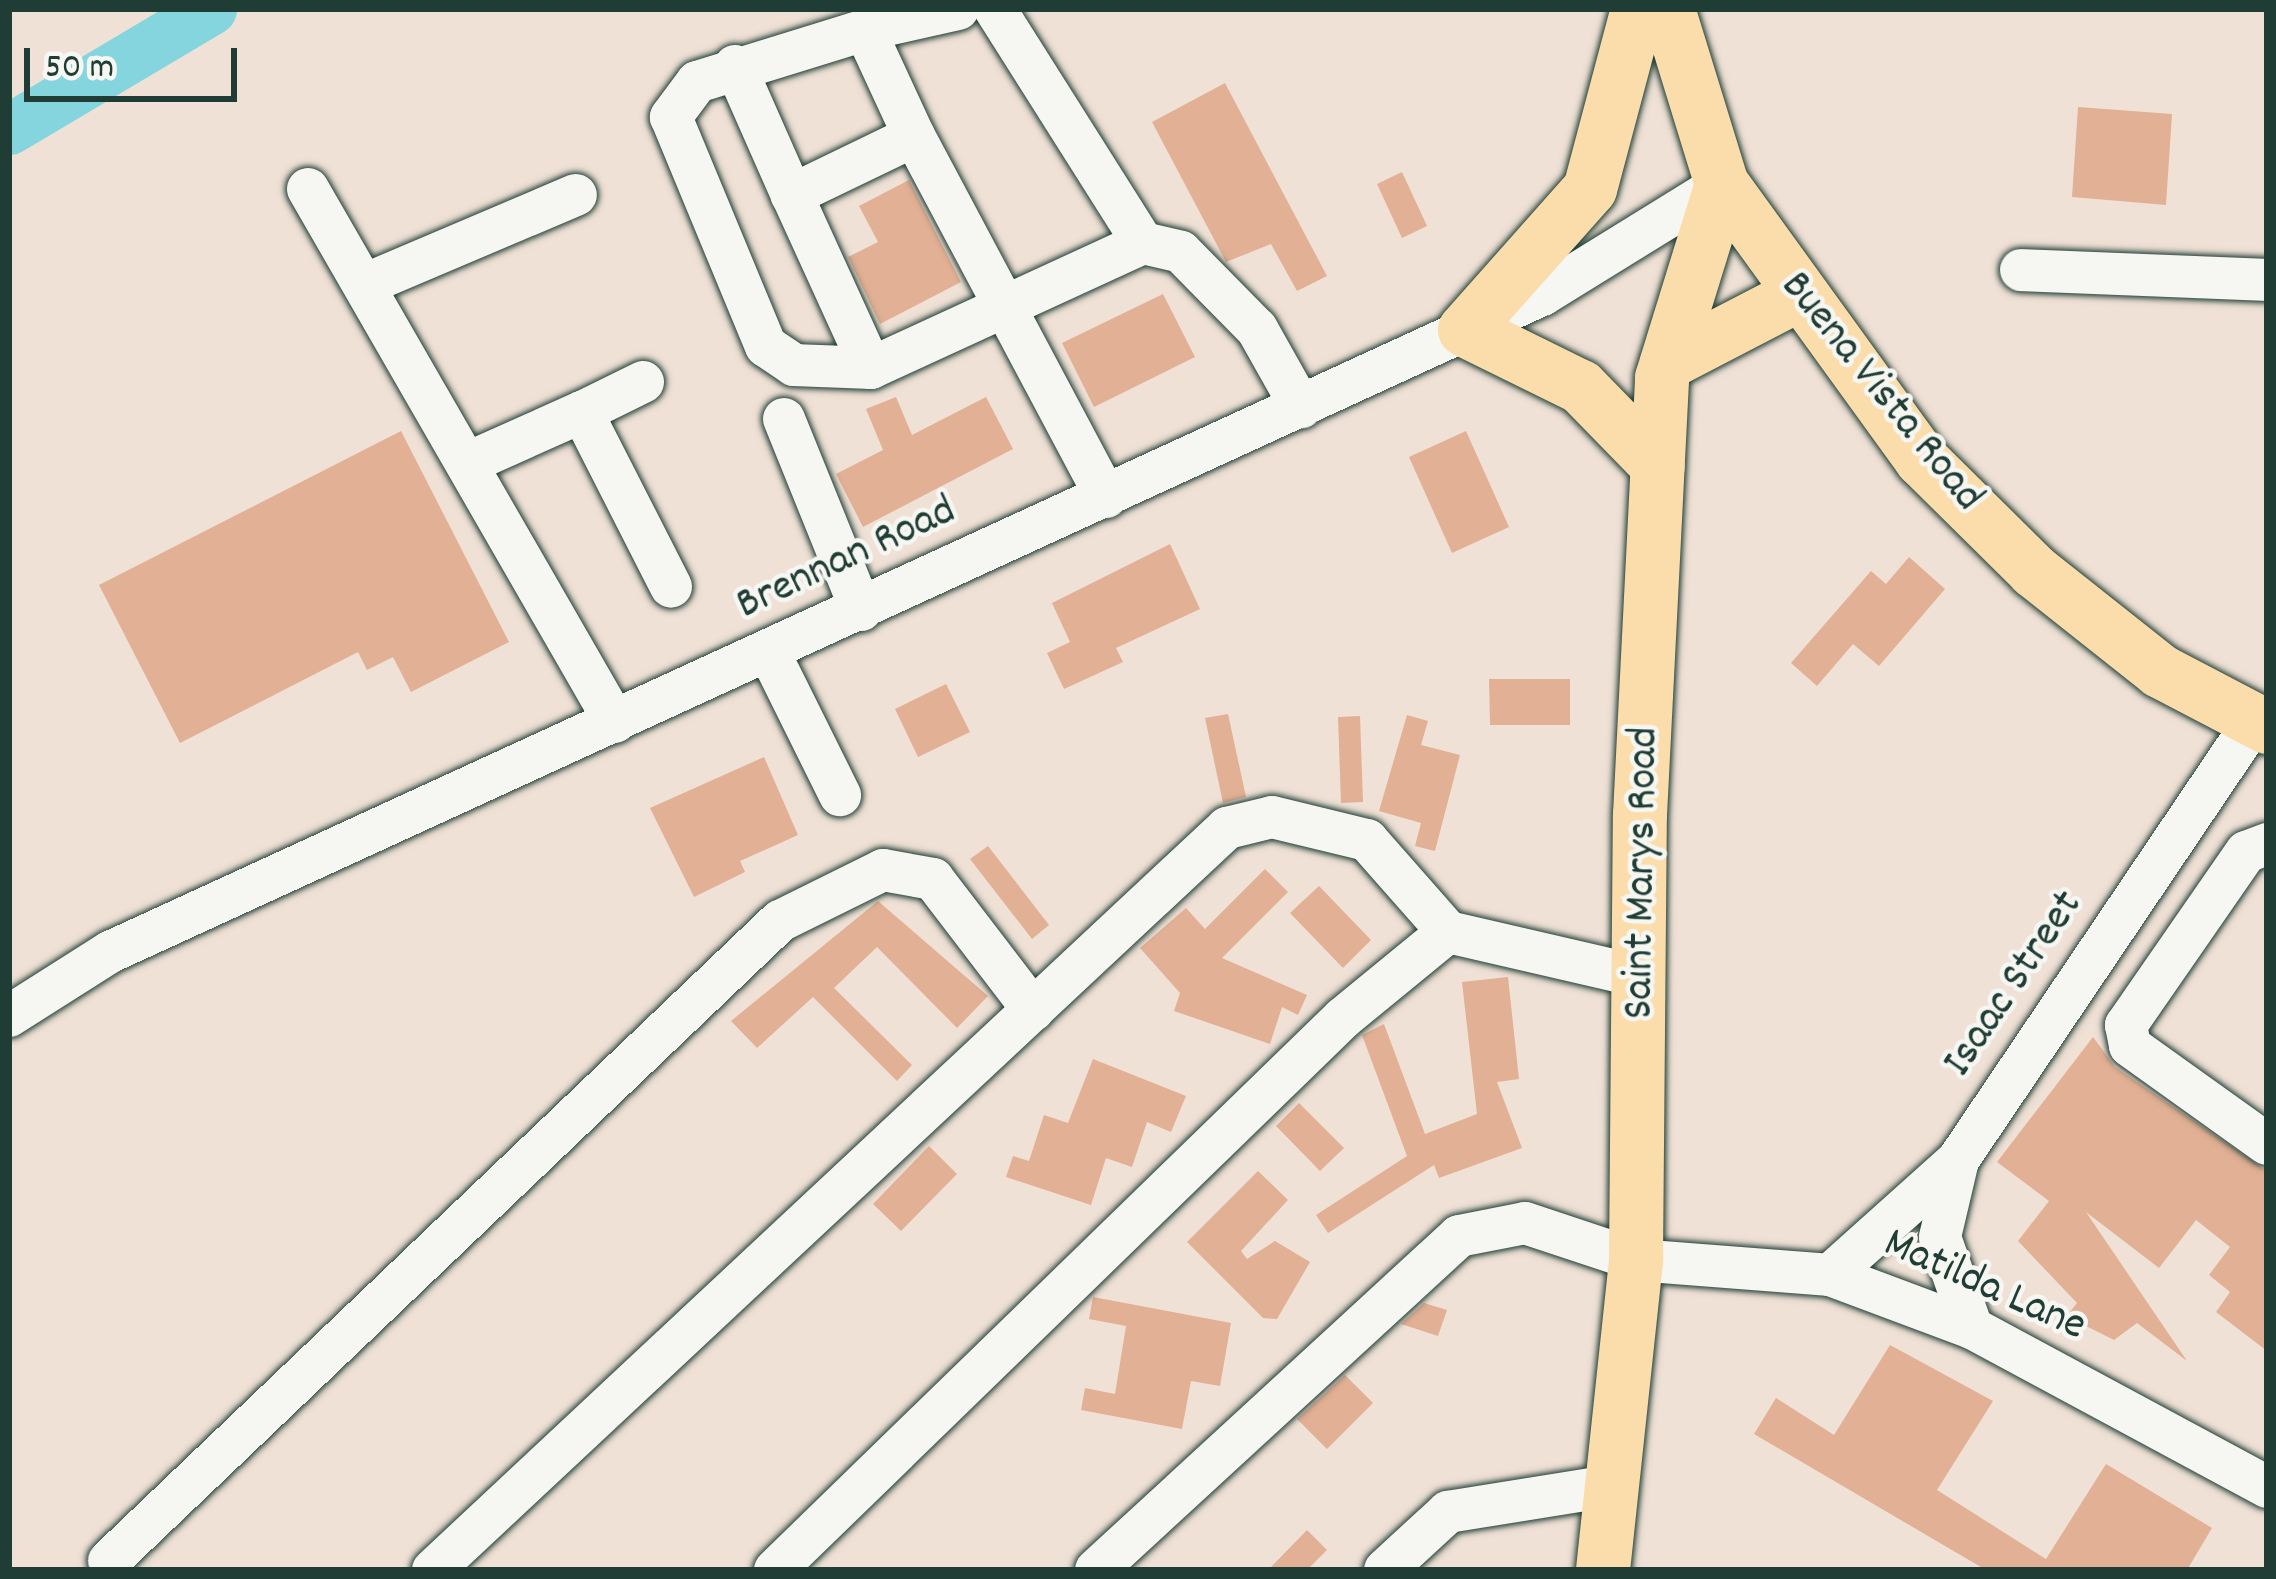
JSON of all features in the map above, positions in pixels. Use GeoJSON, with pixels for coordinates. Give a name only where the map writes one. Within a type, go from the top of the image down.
{"type":"FeatureCollection","features":[{"type":"Feature","properties":{"kind":"main road"},"geometry":{"type":"LineString","coordinates":[[1638,9],[1590,189],[1465,330],[1581,387],[1658,466]]}},
{"type":"Feature","properties":{"kind":"main road","name":"Buena Vista Road"},"geometry":{"type":"LineString","coordinates":[[1668,9],[1722,184],[1922,460],[2034,571],[2160,671],[2261,723]]}},
{"type":"Feature","properties":{"kind":"main road","name":"Saint Marys Road"},"geometry":{"type":"LineString","coordinates":[[1603,1570],[1636,1260],[1643,977],[1640,814],[1658,466],[1667,363],[1722,184]]}},
{"type":"Feature","properties":{"kind":"main road"},"geometry":{"type":"LineString","coordinates":[[1667,363],[1798,295]]}},
{"type":"Feature","properties":{"kind":"street"},"geometry":{"type":"LineString","coordinates":[[958,9],[735,66],[697,82],[670,117],[766,346],[794,365],[871,368],[1012,310],[1143,243],[1180,252],[1257,328],[1300,407]]}},
{"type":"Feature","properties":{"kind":"street"},"geometry":{"type":"LineString","coordinates":[[995,9],[1143,243]]}},
{"type":"Feature","properties":{"kind":"street"},"geometry":{"type":"LineString","coordinates":[[865,30],[914,136],[1012,310],[1106,497]]}},
{"type":"Feature","properties":{"kind":"street"},"geometry":{"type":"LineString","coordinates":[[735,66],[871,368]]}},
{"type":"Feature","properties":{"kind":"street"},"geometry":{"type":"LineString","coordinates":[[792,195],[914,136]]}},
{"type":"Feature","properties":{"kind":"street","name":"Brennan Road"},"geometry":{"type":"LineString","coordinates":[[9,1016],[110,952],[1542,295],[1722,184]]}},
{"type":"Feature","properties":{"kind":"street"},"geometry":{"type":"LineString","coordinates":[[308,189],[470,462],[615,722]]}},
{"type":"Feature","properties":{"kind":"street"},"geometry":{"type":"LineString","coordinates":[[366,284],[577,195]]}},
{"type":"Feature","properties":{"kind":"street"},"geometry":{"type":"LineString","coordinates":[[2021,270],[2267,280]]}},
{"type":"Feature","properties":{"kind":"street"},"geometry":{"type":"LineString","coordinates":[[470,462],[643,382]]}},
{"type":"Feature","properties":{"kind":"street"},"geometry":{"type":"LineString","coordinates":[[581,412],[670,587]]}},
{"type":"Feature","properties":{"kind":"street"},"geometry":{"type":"LineString","coordinates":[[784,419],[861,610]]}},
{"type":"Feature","properties":{"kind":"street"},"geometry":{"type":"LineString","coordinates":[[769,652],[840,795]]}},
{"type":"Feature","properties":{"kind":"street","name":"Isaac Street"},"geometry":{"type":"LineString","coordinates":[[1972,1328],[1940,1237],[1958,1160],[2261,723]]}},
{"type":"Feature","properties":{"kind":"street"},"geometry":{"type":"LineString","coordinates":[[433,1570],[1227,827],[1272,817],[1366,839],[1448,932],[1643,977]]}},
{"type":"Feature","properties":{"kind":"street"},"geometry":{"type":"LineString","coordinates":[[2260,854],[2126,1025],[2130,1046],[2267,1144]]}},
{"type":"Feature","properties":{"kind":"street"},"geometry":{"type":"LineString","coordinates":[[109,1561],[780,921],[883,870],[933,879],[1033,1010]]}},
{"type":"Feature","properties":{"kind":"street"},"geometry":{"type":"LineString","coordinates":[[775,1570],[1343,1018],[1448,932]]}},
{"type":"Feature","properties":{"kind":"street"},"geometry":{"type":"LineString","coordinates":[[1830,1275],[1958,1160]]}},
{"type":"Feature","properties":{"kind":"street","name":"Matilda Lane"},"geometry":{"type":"LineString","coordinates":[[1096,1570],[1459,1236],[1525,1222],[1636,1260],[1830,1275],[1972,1328],[2267,1487]]}},
{"type":"Feature","properties":{"kind":"street"},"geometry":{"type":"LineString","coordinates":[[1385,1570],[1448,1512],[1611,1486]]}},
{"type":"Feature","properties":{"kind":"building"},"geometry":{"type":"Polygon","coordinates":[[[1225,83],[1327,276],[1297,291],[1271,244],[1226,262],[1152,122],[1225,83]]]}},
{"type":"Feature","properties":{"kind":"building"},"geometry":{"type":"Polygon","coordinates":[[[2078,107],[2172,114],[2166,205],[2072,197],[2078,107]]]}},
{"type":"Feature","properties":{"kind":"building"},"geometry":{"type":"Polygon","coordinates":[[[1402,172],[1427,226],[1402,238],[1377,184],[1402,172]]]}},
{"type":"Feature","properties":{"kind":"building"},"geometry":{"type":"Polygon","coordinates":[[[909,180],[961,282],[880,324],[848,257],[878,242],[859,206],[909,180]]]}},
{"type":"Feature","properties":{"kind":"building"},"geometry":{"type":"Polygon","coordinates":[[[1163,294],[1195,357],[1094,407],[1062,343],[1163,294]]]}},
{"type":"Feature","properties":{"kind":"building"},"geometry":{"type":"Polygon","coordinates":[[[896,397],[912,435],[986,397],[1013,449],[863,527],[836,474],[883,450],[866,409],[896,397]]]}},
{"type":"Feature","properties":{"kind":"building"},"geometry":{"type":"Polygon","coordinates":[[[401,431],[509,642],[411,692],[393,657],[367,670],[358,652],[180,743],[99,585],[401,431]]]}},
{"type":"Feature","properties":{"kind":"building"},"geometry":{"type":"Polygon","coordinates":[[[1466,431],[1509,527],[1452,553],[1409,457],[1466,431]]]}},
{"type":"Feature","properties":{"kind":"building"},"geometry":{"type":"Polygon","coordinates":[[[1170,544],[1200,609],[1116,648],[1123,662],[1064,689],[1047,653],[1070,642],[1052,603],[1170,544]]]}},
{"type":"Feature","properties":{"kind":"building"},"geometry":{"type":"Polygon","coordinates":[[[1909,557],[1945,589],[1879,666],[1853,644],[1817,686],[1791,663],[1871,571],[1886,584],[1909,557]]]}},
{"type":"Feature","properties":{"kind":"building"},"geometry":{"type":"Polygon","coordinates":[[[1489,679],[1570,679],[1570,725],[1490,725],[1489,679]]]}},
{"type":"Feature","properties":{"kind":"building"},"geometry":{"type":"Polygon","coordinates":[[[946,684],[970,732],[918,757],[895,709],[946,684]]]}},
{"type":"Feature","properties":{"kind":"building"},"geometry":{"type":"Polygon","coordinates":[[[1228,714],[1246,797],[1223,803],[1205,718],[1228,714]]]}},
{"type":"Feature","properties":{"kind":"building"},"geometry":{"type":"Polygon","coordinates":[[[1407,715],[1428,721],[1421,745],[1460,755],[1435,851],[1415,846],[1421,823],[1379,811],[1407,715]]]}},
{"type":"Feature","properties":{"kind":"building"},"geometry":{"type":"Polygon","coordinates":[[[1360,716],[1363,802],[1341,803],[1338,717],[1360,716]]]}},
{"type":"Feature","properties":{"kind":"building"},"geometry":{"type":"Polygon","coordinates":[[[764,757],[798,835],[740,861],[745,872],[694,897],[650,808],[764,757]]]}},
{"type":"Feature","properties":{"kind":"building"},"geometry":{"type":"Polygon","coordinates":[[[988,846],[1049,925],[1032,939],[970,859],[988,846]]]}},
{"type":"Feature","properties":{"kind":"building"},"geometry":{"type":"Polygon","coordinates":[[[1265,869],[1288,892],[1222,958],[1307,995],[1298,1015],[1282,1007],[1270,1044],[1174,1011],[1180,993],[1140,948],[1186,908],[1205,929],[1265,869]]]}},
{"type":"Feature","properties":{"kind":"building"},"geometry":{"type":"Polygon","coordinates":[[[1319,886],[1371,940],[1343,968],[1290,913],[1319,886]]]}},
{"type":"Feature","properties":{"kind":"building"},"geometry":{"type":"Polygon","coordinates":[[[878,901],[988,996],[957,1028],[877,947],[834,988],[912,1065],[897,1081],[813,997],[757,1048],[731,1021],[878,901]]]}},
{"type":"Feature","properties":{"kind":"building"},"geometry":{"type":"Polygon","coordinates":[[[1508,977],[1519,1079],[1497,1082],[1522,1148],[1439,1178],[1434,1165],[1328,1233],[1316,1215],[1407,1156],[1362,1035],[1384,1024],[1425,1134],[1477,1114],[1462,982],[1508,977]]]}},
{"type":"Feature","properties":{"kind":"building"},"geometry":{"type":"Polygon","coordinates":[[[2093,1037],[2115,1067],[2267,1171],[2267,1351],[2216,1312],[2230,1292],[2209,1275],[2230,1247],[2196,1220],[2159,1268],[2086,1212],[2187,1361],[2137,1323],[2114,1340],[2084,1325],[2069,1313],[2077,1303],[2018,1241],[2049,1201],[1997,1162],[2093,1037]]]}},
{"type":"Feature","properties":{"kind":"building"},"geometry":{"type":"Polygon","coordinates":[[[1093,1059],[1186,1096],[1171,1132],[1147,1122],[1132,1167],[1106,1158],[1091,1205],[1006,1177],[1013,1156],[1029,1161],[1044,1115],[1068,1123],[1093,1059]]]}},
{"type":"Feature","properties":{"kind":"building"},"geometry":{"type":"Polygon","coordinates":[[[1299,1103],[1344,1148],[1320,1171],[1276,1126],[1299,1103]]]}},
{"type":"Feature","properties":{"kind":"building"},"geometry":{"type":"Polygon","coordinates":[[[929,1146],[957,1174],[901,1231],[873,1204],[929,1146]]]}},
{"type":"Feature","properties":{"kind":"building"},"geometry":{"type":"Polygon","coordinates":[[[1258,1171],[1288,1200],[1241,1251],[1247,1259],[1275,1241],[1310,1262],[1277,1319],[1263,1318],[1187,1242],[1258,1171]]]}},
{"type":"Feature","properties":{"kind":"building"},"geometry":{"type":"Polygon","coordinates":[[[1093,1297],[1231,1323],[1220,1386],[1191,1381],[1182,1429],[1081,1410],[1085,1388],[1115,1394],[1126,1326],[1089,1319],[1093,1297]]]}},
{"type":"Feature","properties":{"kind":"building"},"geometry":{"type":"Polygon","coordinates":[[[1424,1303],[1447,1310],[1438,1336],[1401,1324],[1424,1303]]]}},
{"type":"Feature","properties":{"kind":"building"},"geometry":{"type":"Polygon","coordinates":[[[1890,1345],[1993,1401],[1937,1490],[2046,1559],[2106,1464],[2212,1528],[2187,1570],[1986,1570],[1754,1434],[1776,1398],[1834,1435],[1890,1345]]]}},
{"type":"Feature","properties":{"kind":"building"},"geometry":{"type":"Polygon","coordinates":[[[1345,1375],[1373,1403],[1327,1449],[1297,1419],[1345,1375]]]}},
{"type":"Feature","properties":{"kind":"building"},"geometry":{"type":"Polygon","coordinates":[[[1307,1530],[1327,1550],[1307,1570],[1268,1570],[1307,1530]]]}},
{"type":"Feature","properties":{"kind":"waterway"},"geometry":{"type":"LineString","coordinates":[[9,129],[211,9]]}}]}
